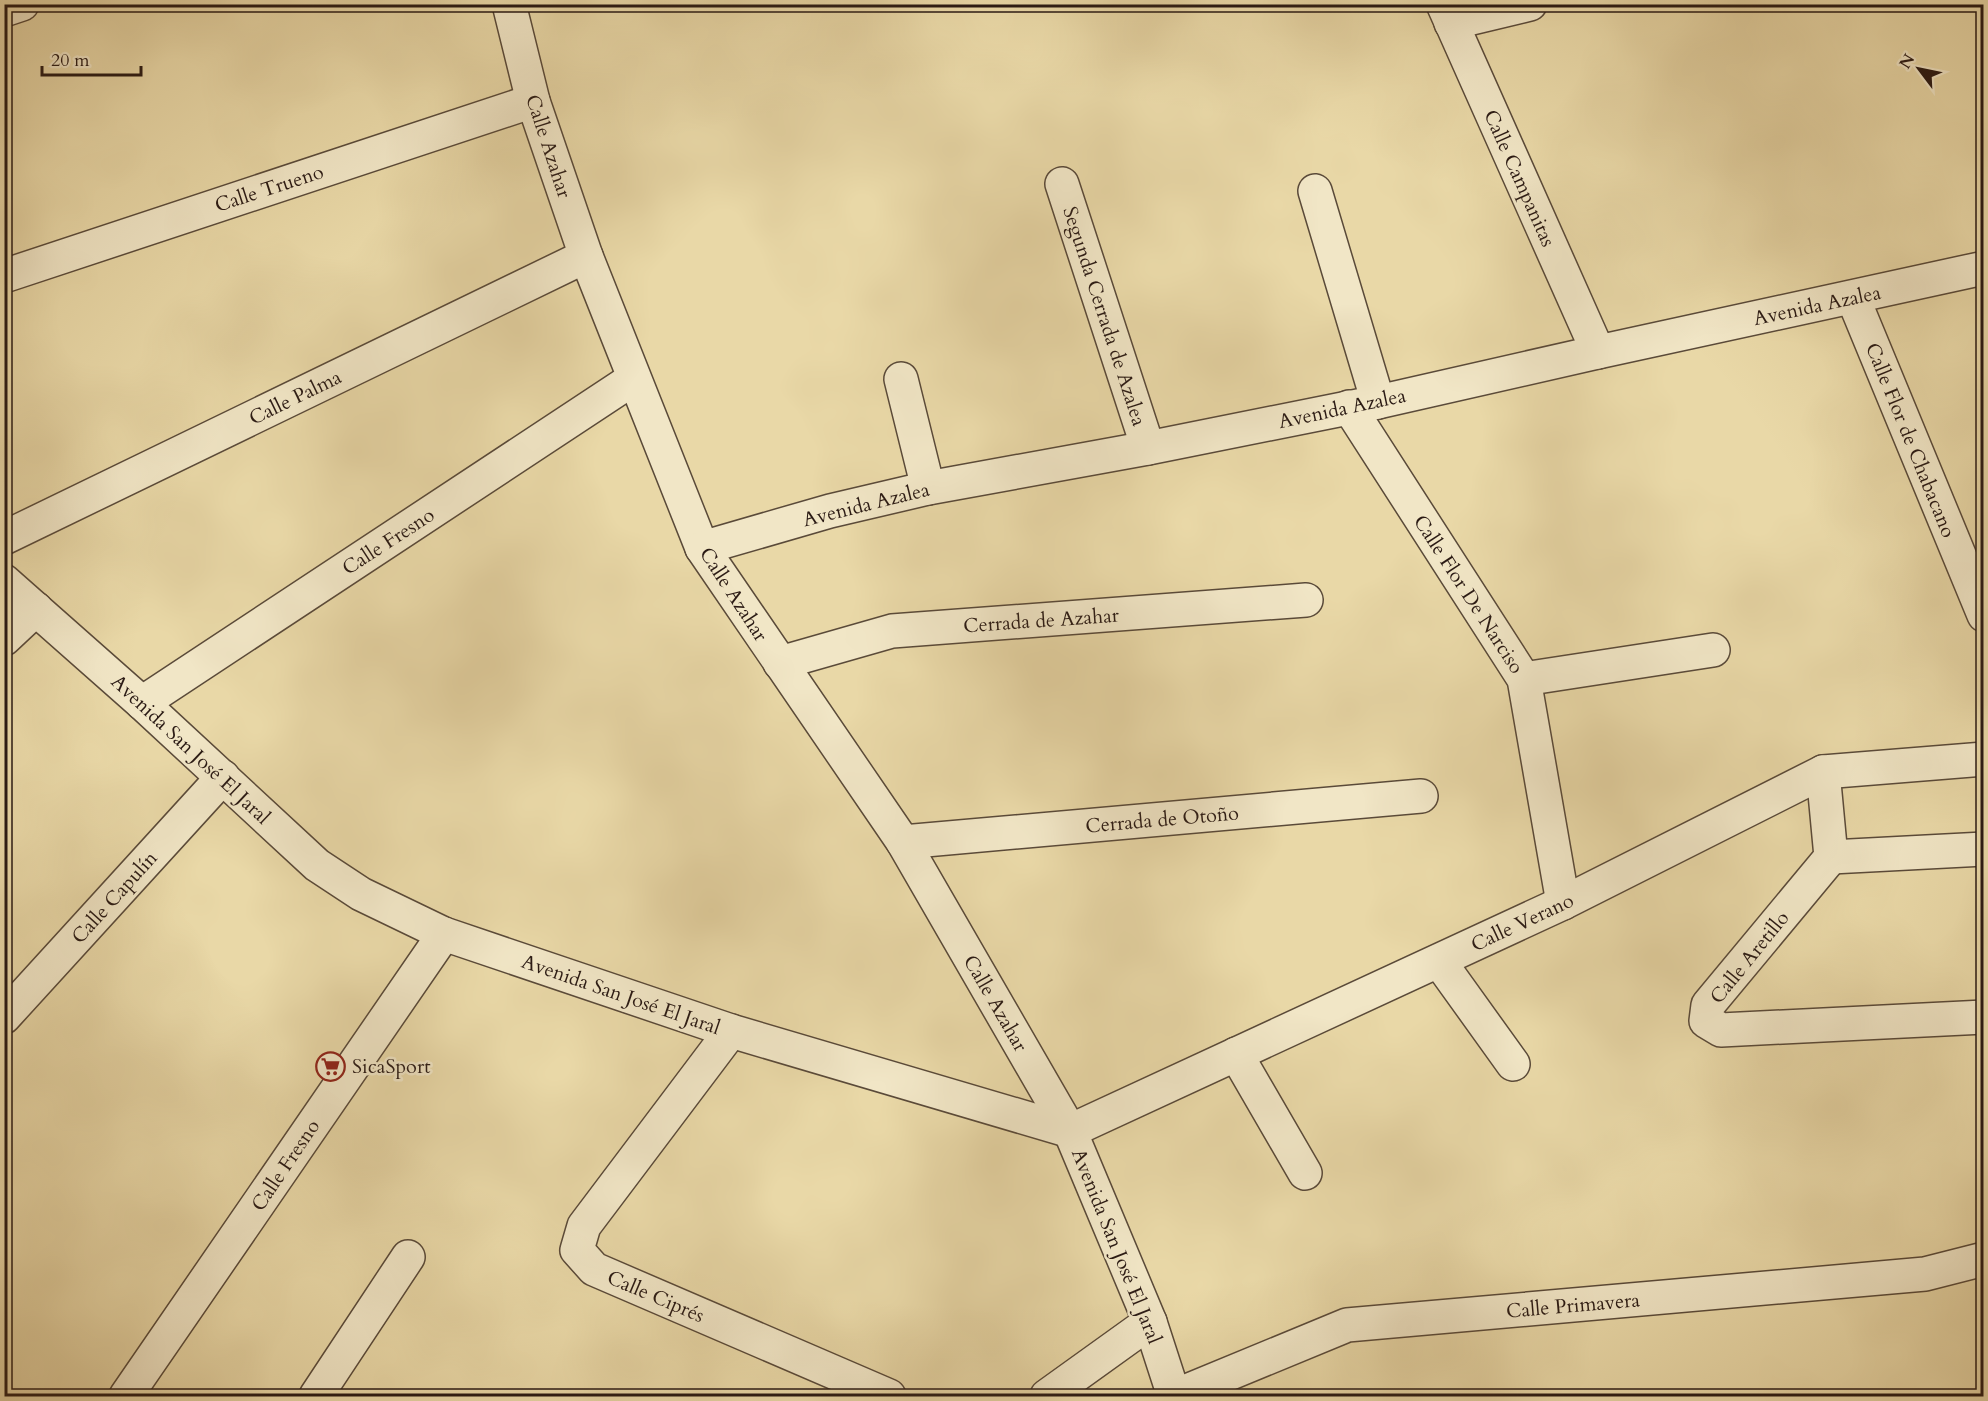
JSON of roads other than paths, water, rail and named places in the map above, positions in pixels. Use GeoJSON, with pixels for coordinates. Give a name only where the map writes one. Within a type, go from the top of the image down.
{"type":"FeatureCollection","features":[{"type":"Feature","properties":{"kind":"street"},"geometry":{"type":"LineString","coordinates":[[4,9],[22,4]]}},
{"type":"Feature","properties":{"kind":"street","name":"Calle Azahar"},"geometry":{"type":"LineString","coordinates":[[509,4],[533,101],[586,256],[702,549],[903,842],[1070,1131]]}},
{"type":"Feature","properties":{"kind":"street"},"geometry":{"type":"LineString","coordinates":[[1447,14],[1530,4]]}},
{"type":"Feature","properties":{"kind":"street","name":"Calle Campanitas"},"geometry":{"type":"LineString","coordinates":[[1447,14],[1598,352]]}},
{"type":"Feature","properties":{"kind":"street","name":"Calle Trueno"},"geometry":{"type":"LineString","coordinates":[[4,276],[533,101]]}},
{"type":"Feature","properties":{"kind":"street","name":"Segunda Cerrada de Azalea"},"geometry":{"type":"LineString","coordinates":[[1062,184],[1148,448]]}},
{"type":"Feature","properties":{"kind":"street","name":"Calle Flor De Narciso"},"geometry":{"type":"LineString","coordinates":[[1315,191],[1363,404],[1524,680],[1563,903]]}},
{"type":"Feature","properties":{"kind":"street","name":"Calle Palma"},"geometry":{"type":"LineString","coordinates":[[4,538],[586,256]]}},
{"type":"Feature","properties":{"kind":"street","name":"Avenida Azalea"},"geometry":{"type":"LineString","coordinates":[[702,549],[830,511],[928,488],[1148,448],[1363,404],[1983,268]]}},
{"type":"Feature","properties":{"kind":"street","name":"Calle Flor de Chabacano"},"geometry":{"type":"LineString","coordinates":[[1853,298],[1983,615]]}},
{"type":"Feature","properties":{"kind":"street","name":"Calle Fresno"},"geometry":{"type":"LineString","coordinates":[[142,703],[633,379]]}},
{"type":"Feature","properties":{"kind":"street"},"geometry":{"type":"LineString","coordinates":[[901,379],[928,488]]}},
{"type":"Feature","properties":{"kind":"street","name":"Avenida San José El Jaral"},"geometry":{"type":"LineString","coordinates":[[4,581],[142,703],[317,865],[361,894],[444,934],[730,1031],[1070,1131],[1150,1322],[1174,1396]]}},
{"type":"Feature","properties":{"kind":"street","name":"Cerrada de Azahar"},"geometry":{"type":"LineString","coordinates":[[780,663],[892,631],[1306,600]]}},
{"type":"Feature","properties":{"kind":"street"},"geometry":{"type":"LineString","coordinates":[[4,639],[36,609]]}},
{"type":"Feature","properties":{"kind":"street"},"geometry":{"type":"LineString","coordinates":[[1524,680],[1713,650]]}},
{"type":"Feature","properties":{"kind":"street","name":"Calle Verano"},"geometry":{"type":"LineString","coordinates":[[1070,1131],[1563,903],[1823,772],[1983,759]]}},
{"type":"Feature","properties":{"kind":"street"},"geometry":{"type":"LineString","coordinates":[[1823,772],[1831,857],[1983,849]]}},
{"type":"Feature","properties":{"kind":"street","name":"Calle Capulín"},"geometry":{"type":"LineString","coordinates":[[4,1017],[223,777]]}},
{"type":"Feature","properties":{"kind":"street","name":"Cerrada de Otoño"},"geometry":{"type":"LineString","coordinates":[[903,842],[1421,796]]}},
{"type":"Feature","properties":{"kind":"street","name":"Calle Aretillo"},"geometry":{"type":"LineString","coordinates":[[1831,857],[1708,1005],[1706,1021],[1721,1030],[1983,1017]]}},
{"type":"Feature","properties":{"kind":"street","name":"Calle Fresno"},"geometry":{"type":"LineString","coordinates":[[126,1396],[444,934]]}},
{"type":"Feature","properties":{"kind":"street"},"geometry":{"type":"LineString","coordinates":[[1439,961],[1513,1064]]}},
{"type":"Feature","properties":{"kind":"street","name":"Calle Ciprés"},"geometry":{"type":"LineString","coordinates":[[730,1031],[584,1226],[577,1250],[594,1269],[889,1396]]}},
{"type":"Feature","properties":{"kind":"street"},"geometry":{"type":"LineString","coordinates":[[1236,1054],[1305,1173]]}},
{"type":"Feature","properties":{"kind":"street"},"geometry":{"type":"LineString","coordinates":[[316,1396],[408,1257]]}},
{"type":"Feature","properties":{"kind":"street","name":"Calle Primavera"},"geometry":{"type":"LineString","coordinates":[[1174,1396],[1347,1325],[1925,1274],[1983,1260]]}},
{"type":"Feature","properties":{"kind":"street"},"geometry":{"type":"LineString","coordinates":[[1047,1396],[1150,1322]]}},
{"type":"Feature","properties":{"kind":"place","name":"SicaSport"},"geometry":{"type":"Point","coordinates":[331,1066]}}]}
